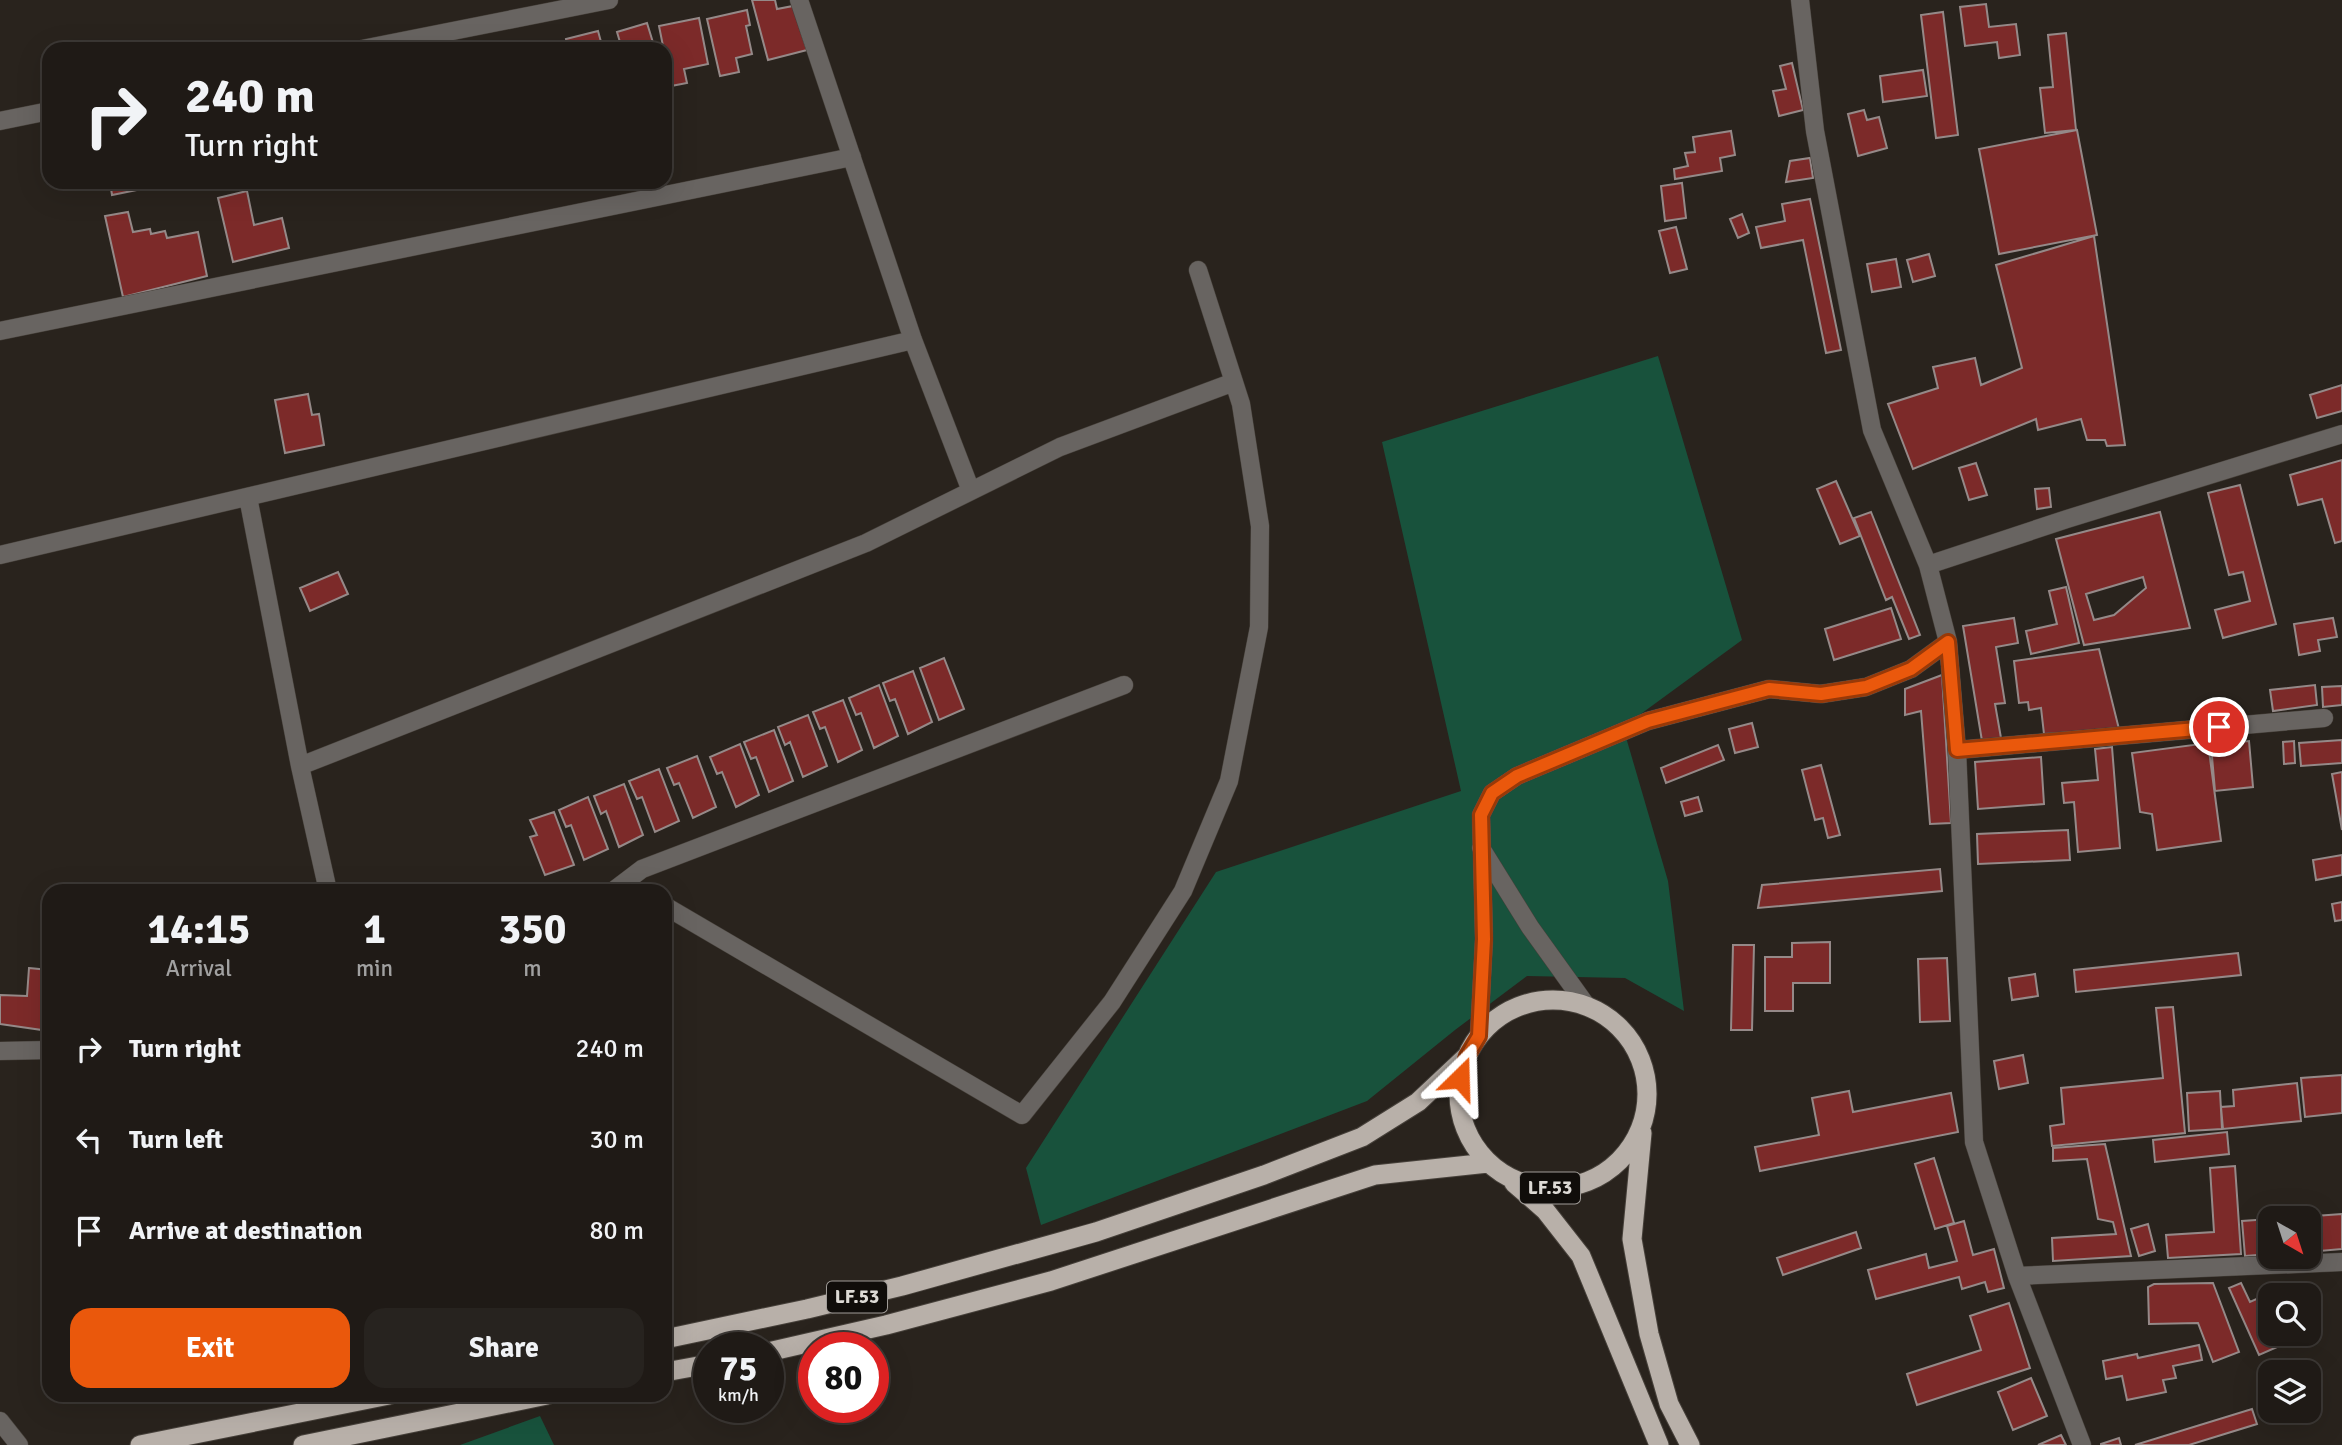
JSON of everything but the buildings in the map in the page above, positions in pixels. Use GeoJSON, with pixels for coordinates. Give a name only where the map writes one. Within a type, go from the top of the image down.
{"type":"FeatureCollection","features":[{"type":"Feature","properties":{"kind":"highway","name":"LF.53"},"geometry":{"type":"LineString","coordinates":[[1658,1445],[1581,1256],[1545,1210],[1488,1163],[1473,1144],[1464,1124],[1459,1101],[1460,1078],[1467,1056],[1479,1036],[1501,1016],[1528,1003],[1557,999],[1586,1005],[1612,1019],[1632,1040],[1644,1067],[1648,1096],[1632,1239],[1648,1334],[1669,1404],[1690,1445]]}},
{"type":"Feature","properties":{"kind":"highway","name":"LF.53"},"geometry":{"type":"LineString","coordinates":[[672,1338],[902,1286],[1096,1231],[1264,1175],[1362,1137],[1419,1102],[1467,1056]]}},
{"type":"Feature","properties":{"kind":"highway","name":"LF.53"},"geometry":{"type":"LineString","coordinates":[[1508,1178],[1534,1187],[1561,1188],[1588,1182],[1612,1169],[1630,1149],[1643,1125]]}},
{"type":"Feature","properties":{"kind":"highway","name":"LF.53"},"geometry":{"type":"LineString","coordinates":[[784,1348],[886,1325],[1051,1281],[1375,1175],[1488,1163]]}},
{"type":"Feature","properties":{"kind":"highway"},"geometry":{"type":"LineString","coordinates":[[672,1371],[693,1367]]}},
{"type":"Feature","properties":{"kind":"highway"},"geometry":{"type":"LineString","coordinates":[[140,1445],[354,1402]]}},
{"type":"Feature","properties":{"kind":"highway"},"geometry":{"type":"LineString","coordinates":[[303,1445],[513,1402]]}},
{"type":"Feature","properties":{"kind":"street"},"geometry":{"type":"LineString","coordinates":[[397,42],[609,0]]}},
{"type":"Feature","properties":{"kind":"street"},"geometry":{"type":"LineString","coordinates":[[799,0],[913,340],[971,491]]}},
{"type":"Feature","properties":{"kind":"street"},"geometry":{"type":"LineString","coordinates":[[1800,0],[1815,131],[1872,430],[1928,565],[1948,642],[1957,750],[1974,1142],[2017,1276],[2082,1445]]}},
{"type":"Feature","properties":{"kind":"street"},"geometry":{"type":"LineString","coordinates":[[0,121],[42,112]]}},
{"type":"Feature","properties":{"kind":"street"},"geometry":{"type":"LineString","coordinates":[[0,331],[852,157]]}},
{"type":"Feature","properties":{"kind":"street"},"geometry":{"type":"LineString","coordinates":[[672,910],[1022,1115],[1112,1002],[1183,891],[1229,781],[1259,627],[1261,526],[1241,404],[1198,270]]}},
{"type":"Feature","properties":{"kind":"street"},"geometry":{"type":"LineString","coordinates":[[0,555],[913,340]]}},
{"type":"Feature","properties":{"kind":"street"},"geometry":{"type":"LineString","coordinates":[[300,765],[866,543],[1060,447],[1234,382]]}},
{"type":"Feature","properties":{"kind":"street"},"geometry":{"type":"LineString","coordinates":[[1928,565],[2342,434]]}},
{"type":"Feature","properties":{"kind":"street"},"geometry":{"type":"LineString","coordinates":[[248,497],[300,765],[326,884]]}},
{"type":"Feature","properties":{"kind":"street"},"geometry":{"type":"LineString","coordinates":[[1479,1036],[1484,939],[1481,815],[1492,793],[1517,776],[1648,721],[1769,689],[1821,694],[1866,687],[1911,669],[1948,642]]}},
{"type":"Feature","properties":{"kind":"street"},"geometry":{"type":"LineString","coordinates":[[622,884],[642,869],[1124,685]]}},
{"type":"Feature","properties":{"kind":"street"},"geometry":{"type":"LineString","coordinates":[[1957,750],[2324,718]]}},
{"type":"Feature","properties":{"kind":"street"},"geometry":{"type":"LineString","coordinates":[[1481,848],[1530,927],[1586,1005]]}},
{"type":"Feature","properties":{"kind":"street"},"geometry":{"type":"LineString","coordinates":[[0,1051],[42,1050]]}},
{"type":"Feature","properties":{"kind":"street"},"geometry":{"type":"LineString","coordinates":[[2017,1276],[2342,1262]]}},
{"type":"Feature","properties":{"kind":"street"},"geometry":{"type":"LineString","coordinates":[[0,1421],[19,1445]]}},
{"type":"Feature","properties":{"kind":"street"},"geometry":{"type":"LineString","coordinates":[[0,1434],[6,1445]]}},
{"type":"Feature","properties":{"kind":"green space"},"geometry":{"type":"Polygon","coordinates":[[[1658,356],[1742,640],[1623,727],[1668,881],[1684,1011],[1625,978],[1527,976],[1367,1101],[1041,1225],[1026,1168],[1216,872],[1461,791],[1382,442],[1658,356]]]}},
{"type":"Feature","properties":{"kind":"green space"},"geometry":{"type":"Polygon","coordinates":[[[540,1416],[554,1445],[460,1445],[540,1416]]]}},
{"type":"Feature","properties":{"kind":"route"},"geometry":{"type":"LineString","coordinates":[[1460,1078],[1467,1056],[1479,1036],[1484,939],[1481,815],[1492,793],[1517,776],[1648,721],[1769,689],[1821,694],[1866,687],[1911,669],[1948,642],[1957,750],[2219,727]]}}]}
